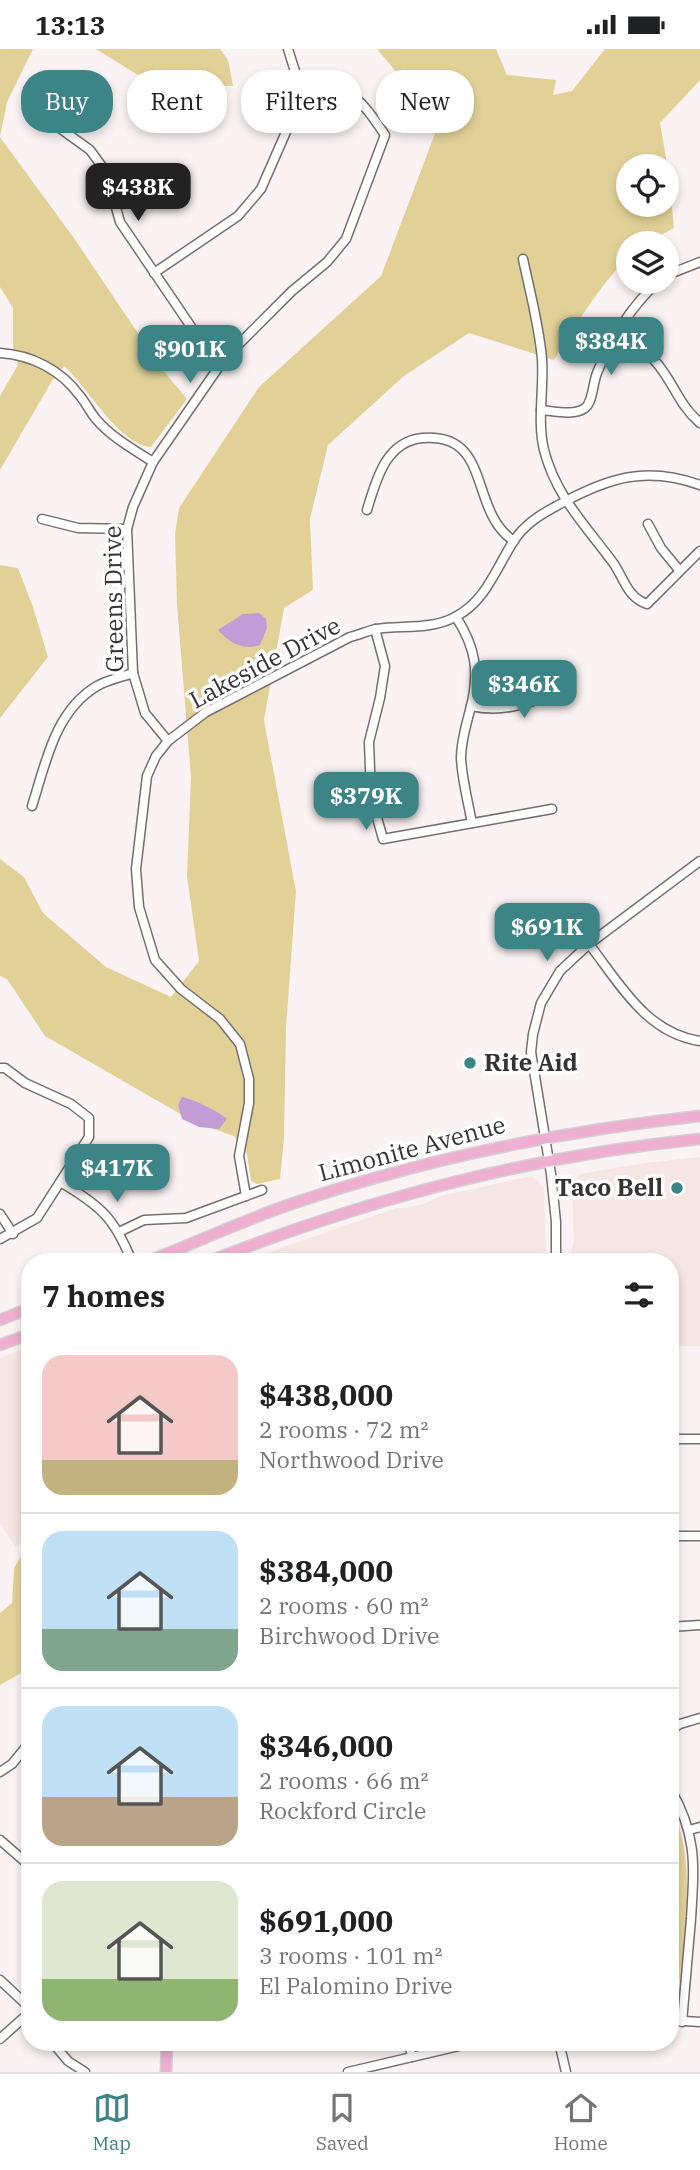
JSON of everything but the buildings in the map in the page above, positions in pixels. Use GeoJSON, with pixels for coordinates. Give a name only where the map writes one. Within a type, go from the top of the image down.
{"type":"FeatureCollection","features":[{"type":"Feature","properties":{"kind":"main road","name":"Limonite Avenue"},"geometry":{"type":"LineString","coordinates":[[169,1253],[292,1204],[466,1154],[545,1137],[700,1116]]}},
{"type":"Feature","properties":{"kind":"main road","name":"Limonite Avenue"},"geometry":{"type":"LineString","coordinates":[[231,1253],[382,1201],[475,1176],[549,1160],[700,1139]]}},
{"type":"Feature","properties":{"kind":"main road"},"geometry":{"type":"LineString","coordinates":[[0,1320],[21,1312]]}},
{"type":"Feature","properties":{"kind":"main road"},"geometry":{"type":"LineString","coordinates":[[0,1327],[21,1314]]}},
{"type":"Feature","properties":{"kind":"main road"},"geometry":{"type":"LineString","coordinates":[[0,1345],[21,1337]]}},
{"type":"Feature","properties":{"kind":"main road"},"geometry":{"type":"LineString","coordinates":[[166,2072],[167,2051]]}},
{"type":"Feature","properties":{"kind":"street"},"geometry":{"type":"LineString","coordinates":[[288,49],[295,70]]}},
{"type":"Feature","properties":{"kind":"street","name":"Greens Drive"},"geometry":{"type":"LineString","coordinates":[[168,741],[145,713],[133,673],[127,529],[133,507],[153,461],[225,358],[292,291],[327,262],[346,239],[385,135],[362,105]]}},
{"type":"Feature","properties":{"kind":"street"},"geometry":{"type":"LineString","coordinates":[[67,133],[90,150],[106,172],[120,222],[196,334],[225,358]]}},
{"type":"Feature","properties":{"kind":"street"},"geometry":{"type":"LineString","coordinates":[[154,273],[238,216],[261,188],[285,133]]}},
{"type":"Feature","properties":{"kind":"street"},"geometry":{"type":"LineString","coordinates":[[523,259],[542,359],[543,449],[566,501],[614,564],[633,597],[640,602],[647,604],[656,597],[679,569],[700,551]]}},
{"type":"Feature","properties":{"kind":"street"},"geometry":{"type":"LineString","coordinates":[[679,270],[700,262]]}},
{"type":"Feature","properties":{"kind":"street"},"geometry":{"type":"LineString","coordinates":[[541,410],[573,412],[582,411],[587,406],[596,375],[644,294]]}},
{"type":"Feature","properties":{"kind":"street"},"geometry":{"type":"LineString","coordinates":[[618,334],[641,348],[655,361],[683,406],[700,423]]}},
{"type":"Feature","properties":{"kind":"street"},"geometry":{"type":"LineString","coordinates":[[0,353],[30,358],[58,372],[108,431],[153,461]]}},
{"type":"Feature","properties":{"kind":"street"},"geometry":{"type":"LineString","coordinates":[[367,510],[379,471],[389,456],[399,447],[416,439],[434,437],[460,447],[472,461],[490,516],[496,527],[514,541]]}},
{"type":"Feature","properties":{"kind":"street","name":"Lakeside Drive"},"geometry":{"type":"LineString","coordinates":[[246,1196],[239,1156],[249,1103],[248,1079],[240,1044],[220,1019],[181,989],[155,960],[139,907],[136,869],[147,776],[156,756],[168,741],[206,712],[350,637],[375,629],[438,623],[456,617],[484,591],[514,541],[529,523],[566,501],[607,481],[632,475],[674,477],[700,485]]}},
{"type":"Feature","properties":{"kind":"street"},"geometry":{"type":"LineString","coordinates":[[42,519],[78,528],[127,529]]}},
{"type":"Feature","properties":{"kind":"street"},"geometry":{"type":"LineString","coordinates":[[648,524],[661,548],[679,569]]}},
{"type":"Feature","properties":{"kind":"street"},"geometry":{"type":"LineString","coordinates":[[456,617],[468,635],[475,658],[476,677],[461,758],[472,823]]}},
{"type":"Feature","properties":{"kind":"street"},"geometry":{"type":"LineString","coordinates":[[375,629],[384,666],[380,698],[369,742],[371,796],[383,839],[552,809]]}},
{"type":"Feature","properties":{"kind":"street"},"geometry":{"type":"LineString","coordinates":[[32,806],[56,732],[73,705],[98,685],[133,673]]}},
{"type":"Feature","properties":{"kind":"street"},"geometry":{"type":"LineString","coordinates":[[471,706],[502,710],[522,706],[570,685]]}},
{"type":"Feature","properties":{"kind":"street"},"geometry":{"type":"LineString","coordinates":[[556,1253],[556,1222],[549,1160],[532,1063],[537,1016],[554,978],[566,963],[700,861]]}},
{"type":"Feature","properties":{"kind":"street"},"geometry":{"type":"LineString","coordinates":[[589,944],[624,992],[648,1017],[686,1039],[700,1041]]}},
{"type":"Feature","properties":{"kind":"street"},"geometry":{"type":"LineString","coordinates":[[0,1068],[5,1068],[25,1083],[71,1104],[89,1118],[89,1137],[62,1183],[37,1218],[0,1239]]}},
{"type":"Feature","properties":{"kind":"street"},"geometry":{"type":"LineString","coordinates":[[62,1183],[105,1212],[119,1232],[128,1253]]}},
{"type":"Feature","properties":{"kind":"street"},"geometry":{"type":"LineString","coordinates":[[119,1232],[144,1220],[186,1218],[262,1190]]}},
{"type":"Feature","properties":{"kind":"street"},"geometry":{"type":"LineString","coordinates":[[0,1214],[13,1234]]}},
{"type":"Feature","properties":{"kind":"street"},"geometry":{"type":"LineString","coordinates":[[679,1439],[700,1439]]}},
{"type":"Feature","properties":{"kind":"street"},"geometry":{"type":"LineString","coordinates":[[679,1536],[700,1536]]}},
{"type":"Feature","properties":{"kind":"street"},"geometry":{"type":"LineString","coordinates":[[679,1626],[700,1625]]}},
{"type":"Feature","properties":{"kind":"street"},"geometry":{"type":"LineString","coordinates":[[679,1725],[700,1718]]}},
{"type":"Feature","properties":{"kind":"street"},"geometry":{"type":"LineString","coordinates":[[0,1772],[21,1753]]}},
{"type":"Feature","properties":{"kind":"street"},"geometry":{"type":"LineString","coordinates":[[679,1803],[689,1830],[694,1868],[681,2022],[700,2022]]}},
{"type":"Feature","properties":{"kind":"street"},"geometry":{"type":"LineString","coordinates":[[689,1830],[700,1827]]}},
{"type":"Feature","properties":{"kind":"street"},"geometry":{"type":"LineString","coordinates":[[0,1840],[21,1858]]}},
{"type":"Feature","properties":{"kind":"street"},"geometry":{"type":"LineString","coordinates":[[690,1929],[700,1930]]}},
{"type":"Feature","properties":{"kind":"street"},"geometry":{"type":"LineString","coordinates":[[0,1980],[21,2001]]}},
{"type":"Feature","properties":{"kind":"street"},"geometry":{"type":"LineString","coordinates":[[0,2039],[21,2019]]}},
{"type":"Feature","properties":{"kind":"street"},"geometry":{"type":"LineString","coordinates":[[60,2051],[84,2072]]}},
{"type":"Feature","properties":{"kind":"street"},"geometry":{"type":"LineString","coordinates":[[411,2051],[412,2057]]}},
{"type":"Feature","properties":{"kind":"street"},"geometry":{"type":"LineString","coordinates":[[348,2072],[438,2051]]}},
{"type":"Feature","properties":{"kind":"street"},"geometry":{"type":"LineString","coordinates":[[561,2051],[566,2072]]}},
{"type":"Feature","properties":{"kind":"shaded area"},"geometry":{"type":"Polygon","coordinates":[[[0,49],[33,49],[7,102],[0,137],[0,49]]]}},
{"type":"Feature","properties":{"kind":"shaded area"},"geometry":{"type":"Polygon","coordinates":[[[96,49],[220,49],[228,60],[233,86],[227,86],[227,70],[130,70],[96,49]]]}},
{"type":"Feature","properties":{"kind":"shaded area"},"geometry":{"type":"Polygon","coordinates":[[[377,49],[496,49],[507,75],[556,80],[553,95],[572,91],[605,49],[700,49],[700,80],[660,123],[665,154],[616,154],[616,217],[673,217],[674,228],[668,231],[616,231],[616,270],[579,320],[554,360],[469,333],[404,376],[328,445],[310,519],[313,590],[284,608],[264,720],[296,891],[286,1028],[284,1138],[280,1179],[257,1184],[251,1181],[247,1154],[234,1136],[196,1123],[45,1036],[7,979],[0,976],[0,859],[24,877],[43,913],[106,967],[171,997],[199,961],[187,876],[191,777],[177,605],[175,534],[179,508],[259,387],[381,276],[435,133],[474,133],[474,70],[395,70],[377,49]]]}},
{"type":"Feature","properties":{"kind":"shaded area"},"geometry":{"type":"Polygon","coordinates":[[[0,137],[76,241],[162,369],[187,399],[151,447],[139,444],[116,426],[64,366],[52,381],[0,470],[0,396],[18,365],[13,347],[13,308],[0,287],[0,137]]]}},
{"type":"Feature","properties":{"kind":"shaded area"},"geometry":{"type":"Polygon","coordinates":[[[0,565],[18,568],[48,657],[0,718],[0,565]]]}},
{"type":"Feature","properties":{"kind":"shaded area"},"geometry":{"type":"Polygon","coordinates":[[[259,613],[266,619],[267,628],[260,645],[237,645],[218,630],[243,614],[259,613]]]}},
{"type":"Feature","properties":{"kind":"shaded area"},"geometry":{"type":"Polygon","coordinates":[[[182,1097],[206,1106],[227,1119],[219,1129],[199,1127],[182,1119],[178,1105],[182,1097]]]}},
{"type":"Feature","properties":{"kind":"shaded area"},"geometry":{"type":"Polygon","coordinates":[[[700,1157],[700,1346],[679,1346],[679,1253],[571,1253],[574,1241],[572,1187],[580,1174],[700,1157]]]}},
{"type":"Feature","properties":{"kind":"shaded area"},"geometry":{"type":"Polygon","coordinates":[[[532,1176],[544,1188],[546,1253],[267,1253],[396,1208],[426,1203],[441,1196],[532,1176]]]}},
{"type":"Feature","properties":{"kind":"shaded area"},"geometry":{"type":"Polygon","coordinates":[[[21,1350],[21,1542],[16,1548],[0,1523],[0,1358],[21,1350]]]}},
{"type":"Feature","properties":{"kind":"shaded area"},"geometry":{"type":"Polygon","coordinates":[[[21,1556],[21,1673],[0,1685],[0,1613],[12,1603],[14,1568],[21,1556]]]}},
{"type":"Feature","properties":{"kind":"shaded area"},"geometry":{"type":"Polygon","coordinates":[[[679,1827],[687,1877],[679,1986],[679,1827]]]}},
{"type":"Feature","properties":{"kind":"place","name":"Rite Aid"},"geometry":{"type":"Point","coordinates":[470,1063]}},
{"type":"Feature","properties":{"kind":"place","name":"Taco Bell"},"geometry":{"type":"Point","coordinates":[677,1188]}}]}
